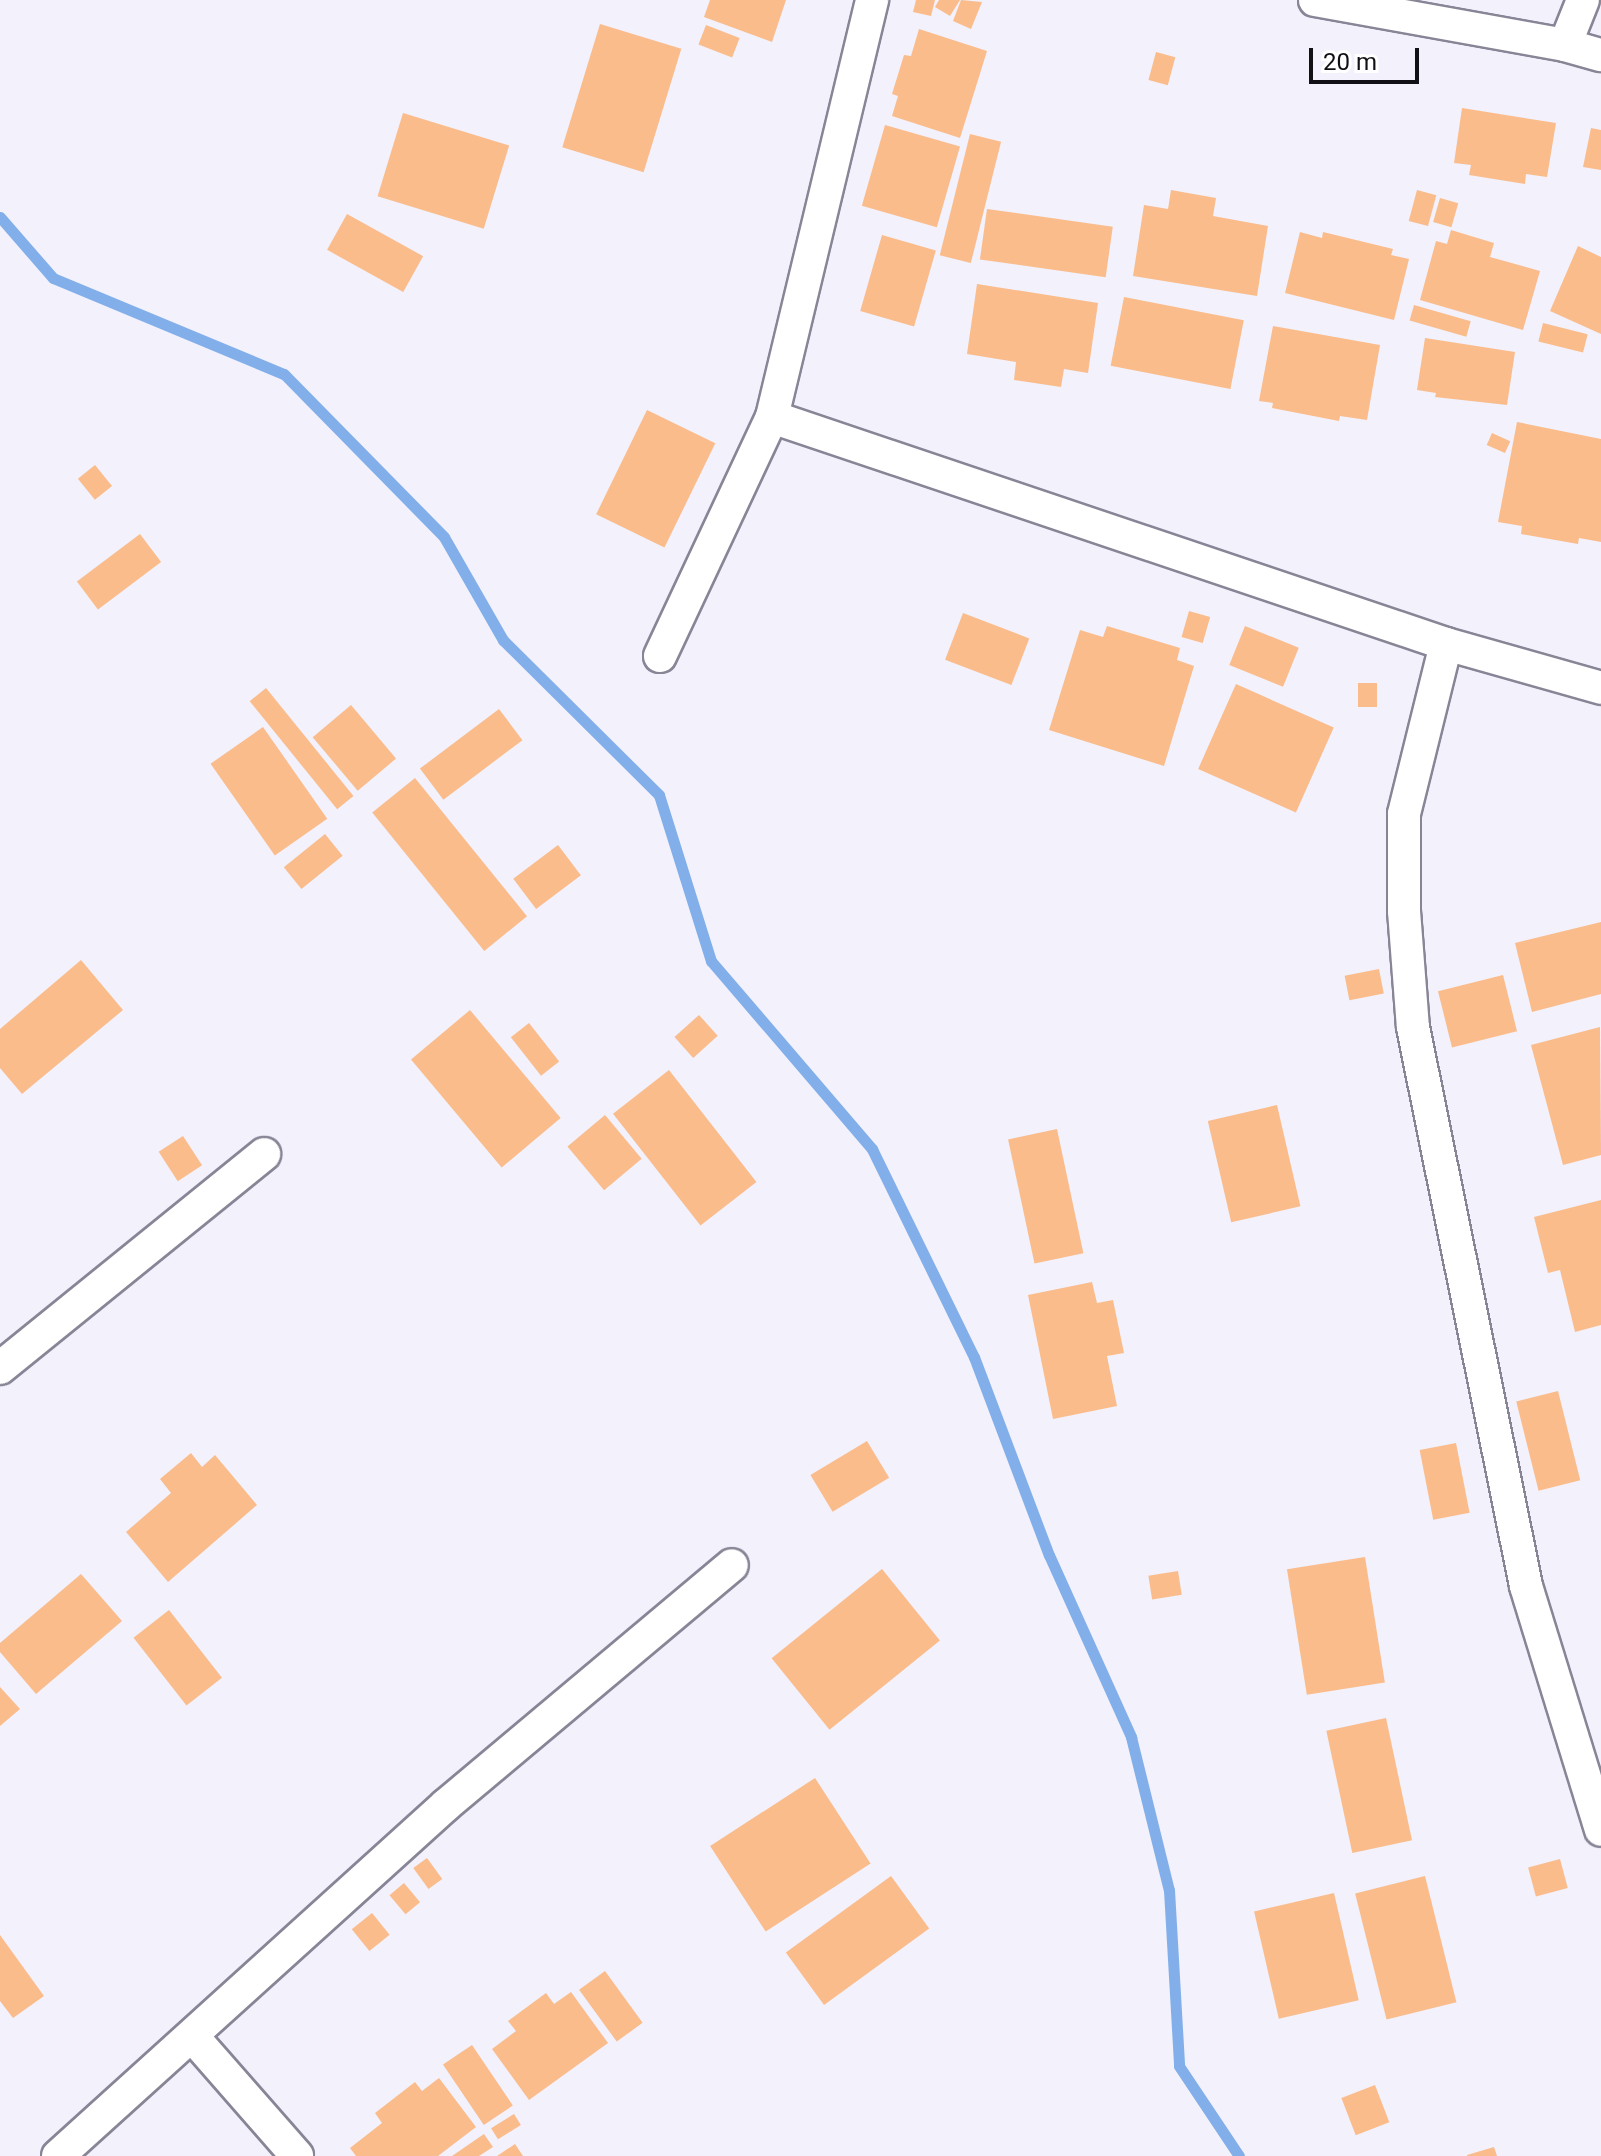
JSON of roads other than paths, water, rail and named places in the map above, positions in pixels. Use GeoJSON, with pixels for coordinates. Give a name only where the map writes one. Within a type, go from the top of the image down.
{"type":"FeatureCollection","features":[{"type":"Feature","properties":{"kind":"street"},"geometry":{"type":"LineString","coordinates":[[660,656],[772,417],[872,0]]}},
{"type":"Feature","properties":{"kind":"street"},"geometry":{"type":"LineString","coordinates":[[1315,0],[1565,45],[1601,55]]}},
{"type":"Feature","properties":{"kind":"street"},"geometry":{"type":"LineString","coordinates":[[1565,45],[1583,0]]}},
{"type":"Feature","properties":{"kind":"street"},"geometry":{"type":"LineString","coordinates":[[772,417],[1446,644],[1601,688]]}},
{"type":"Feature","properties":{"kind":"street"},"geometry":{"type":"LineString","coordinates":[[1446,644],[1404,814],[1404,911],[1413,1027],[1526,1586],[1601,1830]]}},
{"type":"Feature","properties":{"kind":"street"},"geometry":{"type":"LineString","coordinates":[[0,1368],[264,1154]]}},
{"type":"Feature","properties":{"kind":"street"},"geometry":{"type":"LineString","coordinates":[[58,2156],[446,1805],[732,1565]]}},
{"type":"Feature","properties":{"kind":"street"},"geometry":{"type":"LineString","coordinates":[[193,2037],[297,2156]]}},
{"type":"Feature","properties":{"kind":"waterway"},"geometry":{"type":"LineString","coordinates":[[0,217],[53,278],[284,374],[444,537],[503,640],[659,795],[711,961],[872,1149],[974,1357],[1049,1555],[1131,1737],[1169,1890],[1179,2066],[1239,2156]]}}]}
